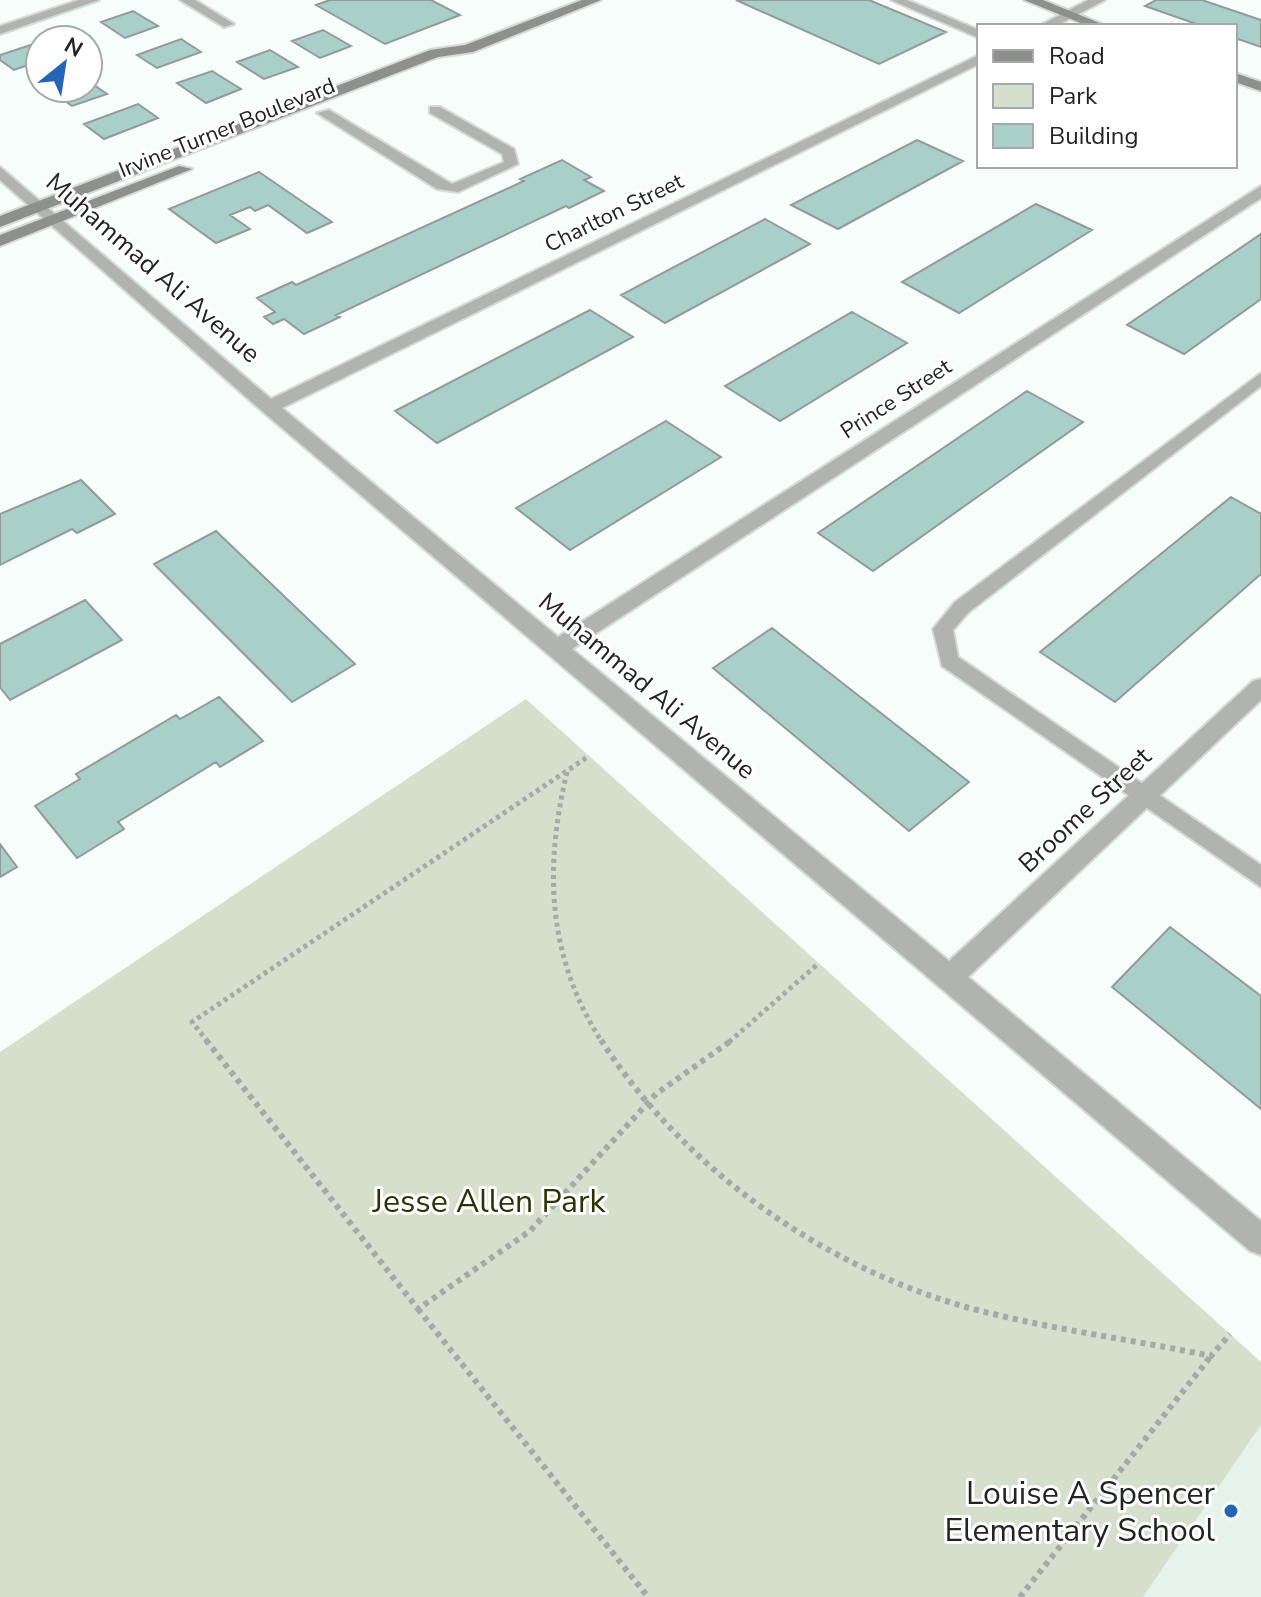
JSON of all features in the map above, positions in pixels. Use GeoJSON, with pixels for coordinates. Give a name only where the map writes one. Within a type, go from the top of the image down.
{"type":"FeatureCollection","features":[{"type":"Feature","properties":{"kind":"main road","name":"Irvine Turner Boulevard"},"geometry":{"type":"LineString","coordinates":[[0,241],[48,213],[435,53],[468,49],[594,0]]}},
{"type":"Feature","properties":{"kind":"main road"},"geometry":{"type":"LineString","coordinates":[[1031,0],[1095,24]]}},
{"type":"Feature","properties":{"kind":"main road","name":"Irvine Turner Boulevard"},"geometry":{"type":"LineString","coordinates":[[0,222],[48,213],[324,113],[450,63],[468,49]]}},
{"type":"Feature","properties":{"kind":"main road"},"geometry":{"type":"LineString","coordinates":[[1237,78],[1261,87]]}},
{"type":"Feature","properties":{"kind":"street"},"geometry":{"type":"LineString","coordinates":[[0,30],[92,0]]}},
{"type":"Feature","properties":{"kind":"street"},"geometry":{"type":"LineString","coordinates":[[1050,24],[1098,0]]}},
{"type":"Feature","properties":{"kind":"street","name":"Charlton Street"},"geometry":{"type":"LineString","coordinates":[[269,407],[977,60]]}},
{"type":"Feature","properties":{"kind":"street","name":"Muhammad Ali Avenue"},"geometry":{"type":"LineString","coordinates":[[0,172],[269,407],[1261,1240]]}},
{"type":"Feature","properties":{"kind":"street","name":"Prince Street"},"geometry":{"type":"LineString","coordinates":[[558,648],[1261,191]]}},
{"type":"Feature","properties":{"kind":"street","name":"Broome Street"},"geometry":{"type":"LineString","coordinates":[[949,978],[1261,687]]}},
{"type":"Feature","properties":{"kind":"lane"},"geometry":{"type":"LineString","coordinates":[[186,0],[228,24]]}},
{"type":"Feature","properties":{"kind":"lane"},"geometry":{"type":"LineString","coordinates":[[897,0],[977,33]]}},
{"type":"Feature","properties":{"kind":"lane"},"geometry":{"type":"LineString","coordinates":[[324,113],[442,186],[453,189],[511,164],[509,152],[435,110]]}},
{"type":"Feature","properties":{"kind":"lane"},"geometry":{"type":"LineString","coordinates":[[1261,378],[962,607],[943,629],[949,661],[1142,798],[1261,877]]}},
{"type":"Feature","properties":{"kind":"path"},"geometry":{"type":"LineString","coordinates":[[589,756],[192,1022],[648,1597]]}},
{"type":"Feature","properties":{"kind":"path"},"geometry":{"type":"LineString","coordinates":[[567,771],[554,828],[551,872],[561,951],[572,990],[597,1038],[647,1105],[679,1140],[731,1186],[800,1234],[871,1272],[960,1305],[1211,1356]]}},
{"type":"Feature","properties":{"kind":"path"},"geometry":{"type":"LineString","coordinates":[[418,1309],[530,1231],[647,1105],[685,1071],[715,1055],[819,963]]}},
{"type":"Feature","properties":{"kind":"path"},"geometry":{"type":"LineString","coordinates":[[1020,1597],[1230,1334]]}},
{"type":"Feature","properties":{"kind":"shaded area","name":"Louise A Spencer Elementary School"},"geometry":{"type":"Polygon","coordinates":[[[1261,1425],[1261,1597],[1143,1597],[1261,1425]]]}},
{"type":"Feature","properties":{"kind":"green space","name":"Jesse Allen Park"},"geometry":{"type":"Polygon","coordinates":[[[526,699],[1261,1362],[1261,1425],[1143,1597],[0,1597],[0,1052],[526,699]]]}},
{"type":"Feature","properties":{"kind":"building"},"geometry":{"type":"Polygon","coordinates":[[[330,0],[431,0],[460,15],[385,44],[316,5],[330,0]]]}},
{"type":"Feature","properties":{"kind":"building"},"geometry":{"type":"Polygon","coordinates":[[[736,0],[869,0],[946,32],[879,64],[736,0]]]}},
{"type":"Feature","properties":{"kind":"building"},"geometry":{"type":"Polygon","coordinates":[[[1156,0],[1202,0],[1261,20],[1261,47],[1237,39],[1237,24],[1196,24],[1145,6],[1156,0]]]}},
{"type":"Feature","properties":{"kind":"building"},"geometry":{"type":"Polygon","coordinates":[[[133,11],[158,26],[125,38],[101,22],[133,11]]]}},
{"type":"Feature","properties":{"kind":"building"},"geometry":{"type":"Polygon","coordinates":[[[323,30],[351,46],[320,58],[292,41],[323,30]]]}},
{"type":"Feature","properties":{"kind":"building"},"geometry":{"type":"Polygon","coordinates":[[[181,39],[201,52],[157,68],[137,55],[181,39]]]}},
{"type":"Feature","properties":{"kind":"building"},"geometry":{"type":"Polygon","coordinates":[[[24,47],[24,67],[14,70],[0,60],[0,55],[24,47]]]}},
{"type":"Feature","properties":{"kind":"building"},"geometry":{"type":"Polygon","coordinates":[[[270,50],[298,67],[264,79],[237,62],[270,50]]]}},
{"type":"Feature","properties":{"kind":"building"},"geometry":{"type":"Polygon","coordinates":[[[212,71],[241,89],[206,103],[177,83],[212,71]]]}},
{"type":"Feature","properties":{"kind":"building"},"geometry":{"type":"Polygon","coordinates":[[[138,104],[158,118],[104,139],[84,124],[138,104]]]}},
{"type":"Feature","properties":{"kind":"building"},"geometry":{"type":"Polygon","coordinates":[[[917,140],[963,161],[838,229],[791,205],[917,140]]]}},
{"type":"Feature","properties":{"kind":"building"},"geometry":{"type":"Polygon","coordinates":[[[562,160],[591,177],[584,180],[604,191],[336,315],[340,317],[304,334],[284,319],[273,324],[264,317],[275,312],[257,298],[292,282],[296,285],[524,181],[520,179],[562,160]]]}},
{"type":"Feature","properties":{"kind":"building"},"geometry":{"type":"Polygon","coordinates":[[[259,172],[332,222],[307,233],[268,205],[255,211],[250,207],[230,215],[250,229],[216,243],[169,209],[259,172]]]}},
{"type":"Feature","properties":{"kind":"building"},"geometry":{"type":"Polygon","coordinates":[[[1036,204],[1092,230],[959,313],[902,282],[1036,204]]]}},
{"type":"Feature","properties":{"kind":"building"},"geometry":{"type":"Polygon","coordinates":[[[765,219],[810,244],[665,323],[621,295],[765,219]]]}},
{"type":"Feature","properties":{"kind":"building"},"geometry":{"type":"Polygon","coordinates":[[[1261,234],[1261,299],[1184,354],[1127,325],[1261,234]]]}},
{"type":"Feature","properties":{"kind":"building"},"geometry":{"type":"Polygon","coordinates":[[[590,310],[633,337],[437,443],[395,411],[590,310]]]}},
{"type":"Feature","properties":{"kind":"building"},"geometry":{"type":"Polygon","coordinates":[[[852,312],[907,343],[780,421],[725,386],[852,312]]]}},
{"type":"Feature","properties":{"kind":"building"},"geometry":{"type":"Polygon","coordinates":[[[1027,391],[1083,422],[873,571],[818,533],[1027,391]]]}},
{"type":"Feature","properties":{"kind":"building"},"geometry":{"type":"Polygon","coordinates":[[[666,421],[721,457],[570,550],[516,508],[666,421]]]}},
{"type":"Feature","properties":{"kind":"building"},"geometry":{"type":"Polygon","coordinates":[[[81,480],[115,514],[77,533],[72,529],[0,565],[0,514],[81,480]]]}},
{"type":"Feature","properties":{"kind":"building"},"geometry":{"type":"Polygon","coordinates":[[[1231,497],[1261,514],[1261,574],[1115,702],[1040,652],[1231,497]]]}},
{"type":"Feature","properties":{"kind":"building"},"geometry":{"type":"Polygon","coordinates":[[[216,531],[355,664],[292,702],[154,564],[216,531]]]}},
{"type":"Feature","properties":{"kind":"building"},"geometry":{"type":"Polygon","coordinates":[[[85,600],[122,640],[10,700],[0,687],[0,644],[85,600]]]}},
{"type":"Feature","properties":{"kind":"building"},"geometry":{"type":"Polygon","coordinates":[[[772,628],[969,782],[909,831],[713,668],[772,628]]]}},
{"type":"Feature","properties":{"kind":"building"},"geometry":{"type":"Polygon","coordinates":[[[219,697],[263,741],[220,767],[216,762],[118,822],[124,829],[77,858],[35,806],[80,779],[76,774],[176,715],[180,719],[219,697]]]}},
{"type":"Feature","properties":{"kind":"building"},"geometry":{"type":"Polygon","coordinates":[[[0,844],[17,867],[0,877],[0,844]]]}},
{"type":"Feature","properties":{"kind":"building"},"geometry":{"type":"Polygon","coordinates":[[[1170,927],[1261,996],[1261,1109],[1112,987],[1170,927]]]}},
{"type":"Feature","properties":{"kind":"place","name":"Louise A Spencer Elementary School"},"geometry":{"type":"Point","coordinates":[1231,1511]}}]}
